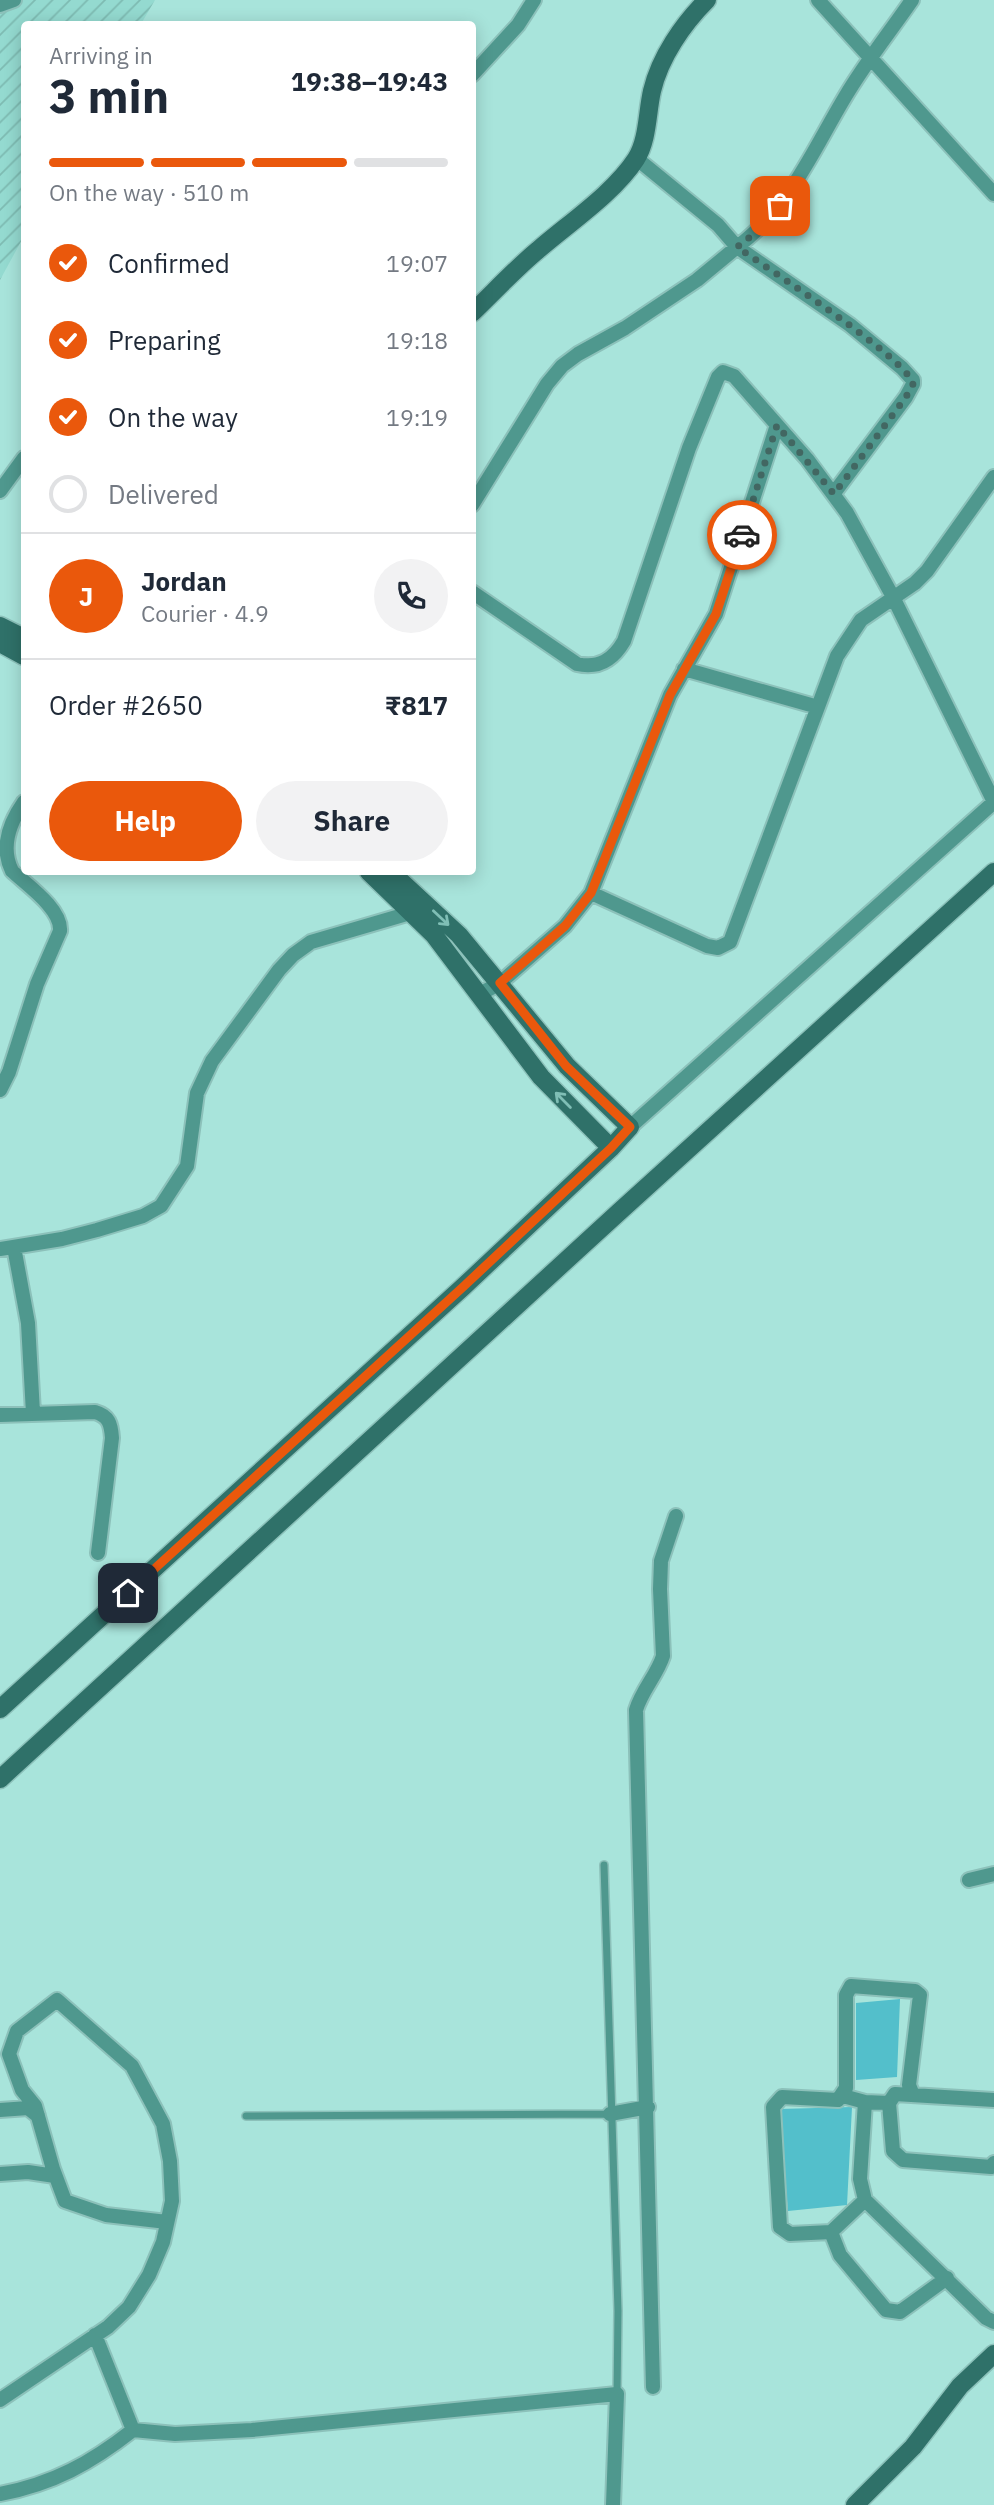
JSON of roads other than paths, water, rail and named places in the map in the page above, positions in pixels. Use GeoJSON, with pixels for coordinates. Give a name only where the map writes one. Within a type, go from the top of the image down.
{"type":"FeatureCollection","features":[{"type":"Feature","properties":{"kind":"street"},"geometry":{"type":"LineString","coordinates":[[0,5],[14,0]]}},
{"type":"Feature","properties":{"kind":"street"},"geometry":{"type":"LineString","coordinates":[[476,71],[518,25],[534,0]]}},
{"type":"Feature","properties":{"kind":"street"},"geometry":{"type":"LineString","coordinates":[[476,309],[535,252],[601,198],[636,158],[643,141],[652,89],[662,64],[676,38],[707,0]]}},
{"type":"Feature","properties":{"kind":"street"},"geometry":{"type":"LineString","coordinates":[[818,0],[994,194]]}},
{"type":"Feature","properties":{"kind":"street"},"geometry":{"type":"LineString","coordinates":[[476,499],[547,384],[562,366],[697,280],[758,231],[780,206],[805,169],[845,98],[912,0]]}},
{"type":"Feature","properties":{"kind":"street"},"geometry":{"type":"LineString","coordinates":[[636,158],[718,225],[737,247],[850,325],[902,368],[912,380],[913,384],[906,397],[834,494]]}},
{"type":"Feature","properties":{"kind":"street"},"geometry":{"type":"LineString","coordinates":[[0,1709],[463,1287],[630,1127],[994,802],[893,597],[834,494],[777,425],[734,376],[727,372],[720,373],[689,448],[624,641],[617,654],[602,664],[577,664],[476,595]]}},
{"type":"Feature","properties":{"kind":"street"},"geometry":{"type":"LineString","coordinates":[[480,994],[500,983],[565,926],[591,893],[670,695],[716,614],[777,425]]}},
{"type":"Feature","properties":{"kind":"street"},"geometry":{"type":"LineString","coordinates":[[0,491],[21,462]]}},
{"type":"Feature","properties":{"kind":"street"},"geometry":{"type":"LineString","coordinates":[[591,893],[707,946],[718,948],[730,942],[837,656],[861,620],[915,583],[927,571],[994,477]]}},
{"type":"Feature","properties":{"kind":"street"},"geometry":{"type":"LineString","coordinates":[[0,625],[21,636]]}},
{"type":"Feature","properties":{"kind":"street"},"geometry":{"type":"LineString","coordinates":[[0,643],[21,654]]}},
{"type":"Feature","properties":{"kind":"street"},"geometry":{"type":"LineString","coordinates":[[684,669],[818,706]]}},
{"type":"Feature","properties":{"kind":"street"},"geometry":{"type":"LineString","coordinates":[[0,1090],[9,1072],[37,984],[60,931],[61,922],[52,909],[12,871],[8,863],[6,843],[21,807]]}},
{"type":"Feature","properties":{"kind":"street"},"geometry":{"type":"LineString","coordinates":[[0,1779],[994,872]]}},
{"type":"Feature","properties":{"kind":"street"},"geometry":{"type":"LineString","coordinates":[[372,875],[433,935],[541,1077],[611,1148]]}},
{"type":"Feature","properties":{"kind":"street"},"geometry":{"type":"LineString","coordinates":[[394,875],[459,935],[563,1062],[630,1127]]}},
{"type":"Feature","properties":{"kind":"street"},"geometry":{"type":"LineString","coordinates":[[33,1413],[28,1323],[7,1248],[85,1233],[143,1216],[161,1206],[187,1166],[197,1093],[208,1069],[279,970],[292,955],[311,942],[410,913]]}},
{"type":"Feature","properties":{"kind":"street"},"geometry":{"type":"LineString","coordinates":[[541,1077],[563,1062]]}},
{"type":"Feature","properties":{"kind":"street"},"geometry":{"type":"LineString","coordinates":[[0,1415],[95,1412],[108,1419],[112,1438],[98,1553]]}},
{"type":"Feature","properties":{"kind":"street"},"geometry":{"type":"LineString","coordinates":[[653,2387],[636,1710],[663,1656],[661,1561],[676,1516]]}},
{"type":"Feature","properties":{"kind":"street"},"geometry":{"type":"LineString","coordinates":[[970,1880],[994,1874]]}},
{"type":"Feature","properties":{"kind":"street"},"geometry":{"type":"LineString","coordinates":[[865,2200],[831,2232],[790,2234],[780,2227],[774,2107],[782,2097],[838,2101],[843,2096],[846,2088],[846,1995],[851,1986],[915,1991],[920,1995],[909,2085],[912,2095]]}},
{"type":"Feature","properties":{"kind":"street"},"geometry":{"type":"LineString","coordinates":[[0,2400],[108,2327],[129,2307],[149,2275],[163,2242],[172,2201],[170,2161],[163,2124],[132,2066],[57,2000],[17,2031],[9,2054],[22,2090],[35,2106],[65,2201],[106,2215],[167,2222]]}},
{"type":"Feature","properties":{"kind":"street"},"geometry":{"type":"LineString","coordinates":[[994,2100],[895,2094],[889,2103],[893,2151],[903,2160],[990,2167],[994,2164]]}},
{"type":"Feature","properties":{"kind":"street"},"geometry":{"type":"LineString","coordinates":[[843,2096],[865,2102],[889,2103]]}},
{"type":"Feature","properties":{"kind":"street"},"geometry":{"type":"LineString","coordinates":[[865,2102],[860,2179],[865,2200],[986,2318],[994,2322]]}},
{"type":"Feature","properties":{"kind":"street"},"geometry":{"type":"LineString","coordinates":[[610,2113],[648,2107]]}},
{"type":"Feature","properties":{"kind":"street"},"geometry":{"type":"LineString","coordinates":[[0,2110],[28,2108],[38,2116]]}},
{"type":"Feature","properties":{"kind":"street"},"geometry":{"type":"LineString","coordinates":[[0,2174],[28,2172],[55,2176]]}},
{"type":"Feature","properties":{"kind":"street"},"geometry":{"type":"LineString","coordinates":[[831,2232],[840,2255],[887,2311],[900,2312],[947,2278]]}},
{"type":"Feature","properties":{"kind":"street"},"geometry":{"type":"LineString","coordinates":[[95,2335],[133,2430]]}},
{"type":"Feature","properties":{"kind":"street"},"geometry":{"type":"LineString","coordinates":[[855,2505],[913,2448],[961,2386],[994,2354]]}},
{"type":"Feature","properties":{"kind":"street"},"geometry":{"type":"LineString","coordinates":[[0,2494],[32,2488],[70,2473],[106,2451],[133,2430],[176,2434],[252,2430],[617,2394],[613,2505]]}},
{"type":"Feature","properties":{"kind":"lane"},"geometry":{"type":"LineString","coordinates":[[604,1865],[618,2311],[617,2394]]}},
{"type":"Feature","properties":{"kind":"lane"},"geometry":{"type":"LineString","coordinates":[[246,2116],[610,2113]]}}]}
